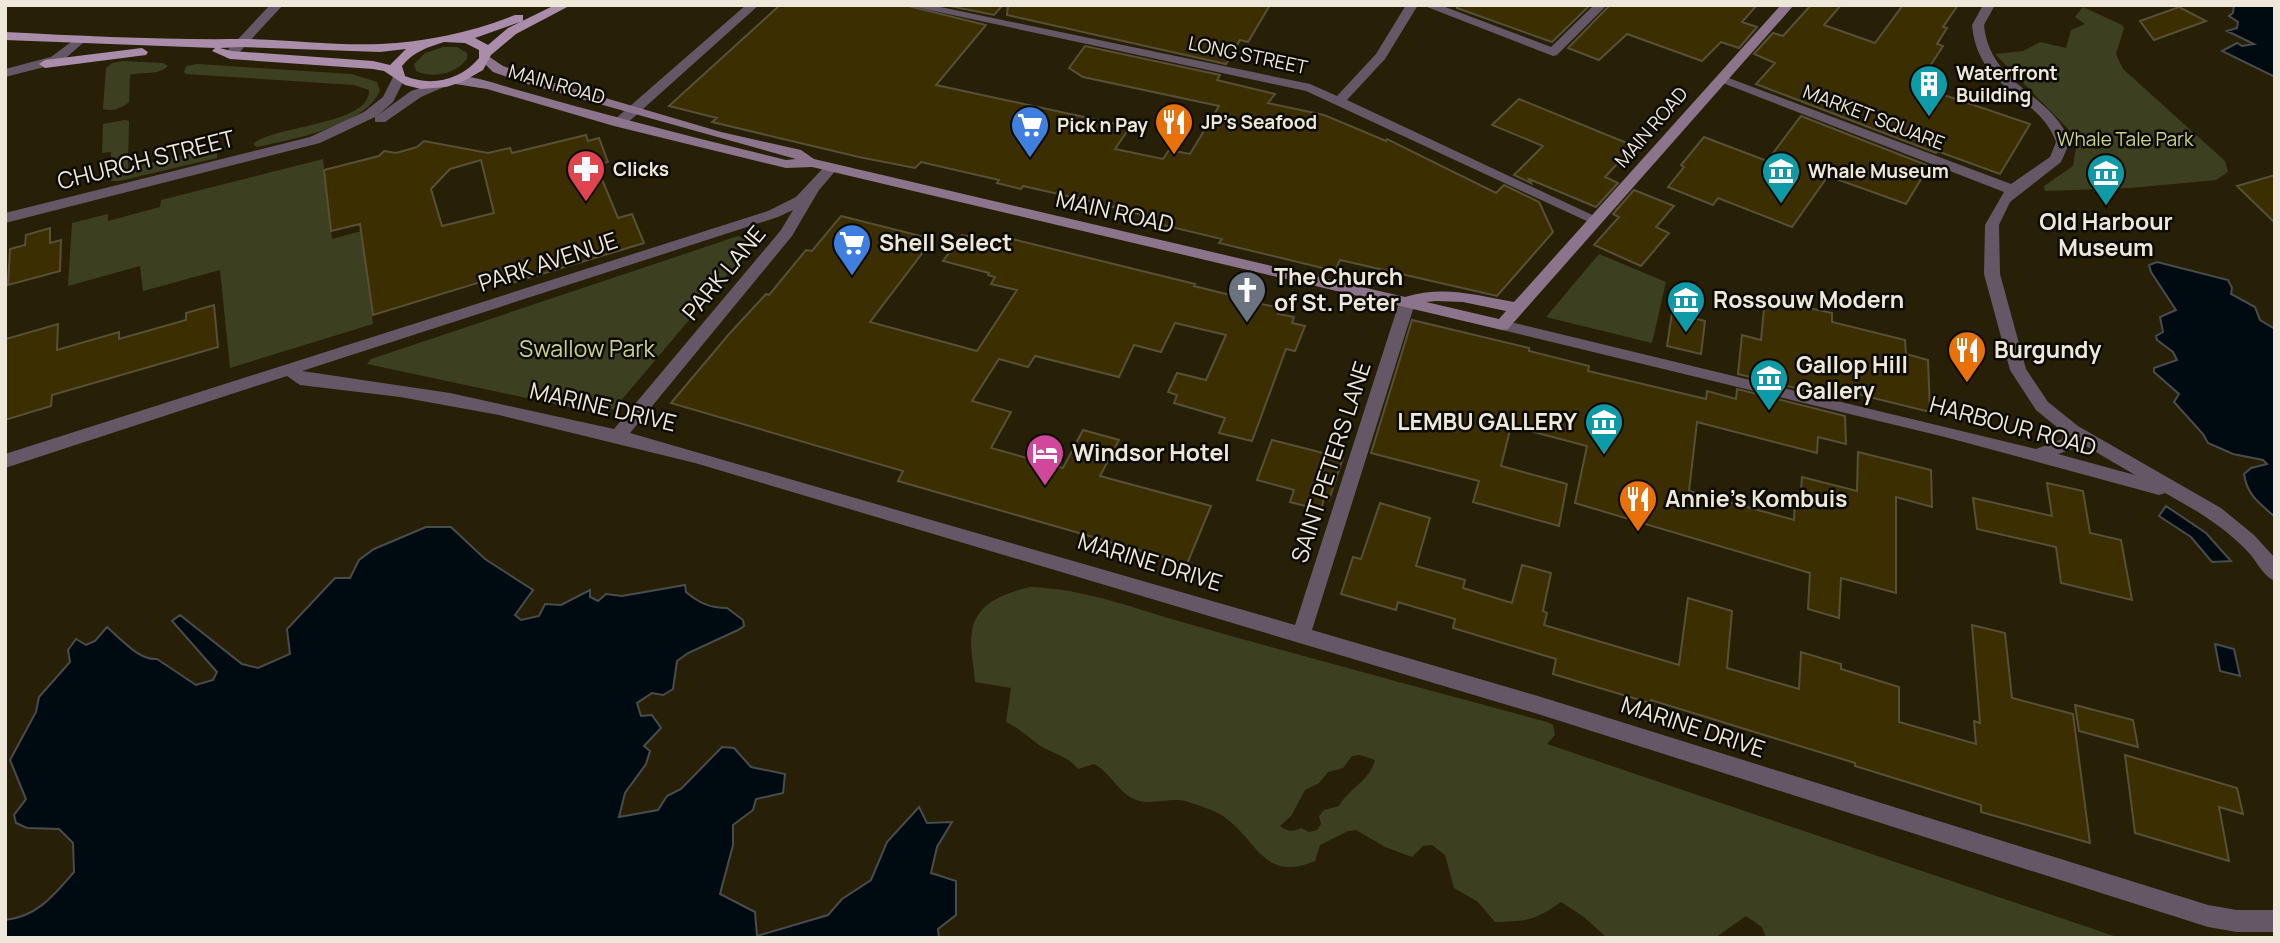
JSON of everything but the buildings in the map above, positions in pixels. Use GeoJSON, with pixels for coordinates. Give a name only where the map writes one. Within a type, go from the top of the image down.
{"type":"FeatureCollection","features":[{"type":"Feature","properties":{"kind":"main road"},"geometry":{"type":"LineString","coordinates":[[459,38],[503,25],[544,5]]}},
{"type":"Feature","properties":{"kind":"main road"},"geometry":{"type":"LineString","coordinates":[[486,55],[512,31],[565,5]]}},
{"type":"Feature","properties":{"kind":"main road","name":"MAIN ROAD"},"geometry":{"type":"LineString","coordinates":[[450,81],[488,85],[619,123],[786,164],[812,163],[1502,324],[1788,5]]}},
{"type":"Feature","properties":{"kind":"main road","name":"MAIN ROAD"},"geometry":{"type":"LineString","coordinates":[[5,36],[201,45],[241,43],[380,48],[459,38],[481,44],[486,55],[507,72],[633,111],[796,153],[812,163]]}},
{"type":"Feature","properties":{"kind":"main road","name":"MAIN ROAD"},"geometry":{"type":"LineString","coordinates":[[397,76],[396,66],[401,57],[429,42]]}},
{"type":"Feature","properties":{"kind":"main road","name":"MAIN ROAD"},"geometry":{"type":"LineString","coordinates":[[201,45],[230,55],[362,63],[388,68],[397,76],[424,85],[450,81],[475,71],[486,55]]}},
{"type":"Feature","properties":{"kind":"main road"},"geometry":{"type":"LineString","coordinates":[[45,64],[125,53],[230,55]]}},
{"type":"Feature","properties":{"kind":"main road","name":"MAIN ROAD"},"geometry":{"type":"LineString","coordinates":[[1407,303],[1433,296],[1453,296],[1517,308]]}},
{"type":"Feature","properties":{"kind":"street"},"geometry":{"type":"LineString","coordinates":[[230,55],[277,5]]}},
{"type":"Feature","properties":{"kind":"street"},"geometry":{"type":"LineString","coordinates":[[619,123],[752,5]]}},
{"type":"Feature","properties":{"kind":"street","name":"LONG STREET"},"geometry":{"type":"LineString","coordinates":[[912,5],[1286,82],[1339,101],[1595,220]]}},
{"type":"Feature","properties":{"kind":"street"},"geometry":{"type":"LineString","coordinates":[[1339,101],[1386,53],[1412,5]]}},
{"type":"Feature","properties":{"kind":"street"},"geometry":{"type":"LineString","coordinates":[[1428,5],[1553,51],[1601,5]]}},
{"type":"Feature","properties":{"kind":"street"},"geometry":{"type":"LineString","coordinates":[[1989,5],[1978,25],[1984,52],[2002,76],[2051,120],[2058,128],[2063,142],[2056,159],[2013,190],[1997,211],[1992,225],[1990,255],[1996,293],[2023,381],[2042,406],[2072,430],[2231,525],[2255,547],[2275,573]]}},
{"type":"Feature","properties":{"kind":"street"},"geometry":{"type":"LineString","coordinates":[[5,72],[45,64],[67,54],[79,40]]}},
{"type":"Feature","properties":{"kind":"street","name":"CHURCH STREET"},"geometry":{"type":"LineString","coordinates":[[298,146],[332,134],[369,115],[388,99],[397,76]]}},
{"type":"Feature","properties":{"kind":"street","name":"MARKET SQUARE"},"geometry":{"type":"LineString","coordinates":[[1721,80],[2013,190]]}},
{"type":"Feature","properties":{"kind":"street","name":"CHURCH STREET"},"geometry":{"type":"LineString","coordinates":[[5,218],[326,141],[354,132],[382,118],[422,91],[450,81]]}},
{"type":"Feature","properties":{"kind":"street","name":"PARK LANE"},"geometry":{"type":"LineString","coordinates":[[618,436],[787,233],[813,188],[831,168]]}},
{"type":"Feature","properties":{"kind":"street","name":"PARK AVENUE"},"geometry":{"type":"LineString","coordinates":[[290,369],[783,210],[801,200],[813,188]]}},
{"type":"Feature","properties":{"kind":"street","name":"SAINT PETERS LANE"},"geometry":{"type":"LineString","coordinates":[[1301,635],[1407,303]]}},
{"type":"Feature","properties":{"kind":"street","name":"HARBOUR ROAD"},"geometry":{"type":"LineString","coordinates":[[1502,324],[2036,455],[2185,496]]}},
{"type":"Feature","properties":{"kind":"street"},"geometry":{"type":"LineString","coordinates":[[5,461],[290,369]]}},
{"type":"Feature","properties":{"kind":"street","name":"MARINE DRIVE"},"geometry":{"type":"LineString","coordinates":[[290,369],[300,379],[419,394],[618,436],[788,482],[1538,705],[2208,916],[2237,921],[2275,921]]}},
{"type":"Feature","properties":{"kind":"street"},"geometry":{"type":"LineString","coordinates":[[2036,455],[2070,443],[2072,430]]}},
{"type":"Feature","properties":{"kind":"green space","name":"Whale Tale Park"},"geometry":{"type":"Polygon","coordinates":[[[2083,7],[2122,25],[2124,28],[2116,54],[2123,69],[2225,161],[2228,172],[2216,180],[2130,188],[2045,191],[2044,186],[2073,166],[2076,148],[2074,135],[1995,54],[2023,51],[2040,42],[2066,48],[2071,30],[2085,24],[2075,17],[2083,7]]]}},
{"type":"Feature","properties":{"kind":"green space"},"geometry":{"type":"Polygon","coordinates":[[[443,47],[457,47],[467,53],[467,59],[443,74],[429,75],[416,71],[414,64],[425,53],[443,47]]]}},
{"type":"Feature","properties":{"kind":"green space"},"geometry":{"type":"Polygon","coordinates":[[[112,63],[163,63],[168,66],[155,72],[130,75],[129,102],[117,109],[103,109],[106,68],[112,63]]]}},
{"type":"Feature","properties":{"kind":"green space"},"geometry":{"type":"Polygon","coordinates":[[[197,64],[352,74],[377,82],[380,91],[359,114],[326,130],[257,147],[253,144],[264,138],[355,111],[365,102],[369,90],[354,85],[184,72],[186,66],[197,64]]]}},
{"type":"Feature","properties":{"kind":"green space"},"geometry":{"type":"Polygon","coordinates":[[[129,121],[128,168],[217,147],[217,158],[111,181],[111,152],[102,153],[103,124],[129,121]]]}},
{"type":"Feature","properties":{"kind":"green space"},"geometry":{"type":"Polygon","coordinates":[[[323,159],[332,239],[362,231],[373,324],[230,368],[220,270],[143,291],[140,266],[68,286],[72,223],[108,214],[108,221],[160,207],[161,200],[323,159]]]}},
{"type":"Feature","properties":{"kind":"green space","name":"Swallow Park"},"geometry":{"type":"Polygon","coordinates":[[[738,236],[754,243],[614,409],[592,412],[367,364],[371,359],[738,236]]]}},
{"type":"Feature","properties":{"kind":"green space"},"geometry":{"type":"Polygon","coordinates":[[[1599,254],[1666,282],[1652,343],[1546,317],[1599,254]]]}},
{"type":"Feature","properties":{"kind":"green space"},"geometry":{"type":"Polygon","coordinates":[[[1030,587],[1094,596],[1547,722],[1553,725],[1555,735],[1547,744],[2120,938],[1766,938],[1762,927],[1746,916],[1715,938],[1607,938],[1584,917],[1561,902],[1530,919],[1495,922],[1478,902],[1454,888],[1445,855],[1432,845],[1423,846],[1412,857],[1385,847],[1356,830],[1348,831],[1320,845],[1315,861],[1284,867],[1263,856],[1235,826],[1219,814],[1182,800],[1148,802],[1134,799],[1094,764],[1078,769],[1006,722],[1011,688],[975,682],[971,650],[972,631],[975,621],[986,606],[1002,596],[1030,587]],[[1360,755],[1352,756],[1343,768],[1328,772],[1319,783],[1305,790],[1291,816],[1280,826],[1290,831],[1301,828],[1309,832],[1317,830],[1321,824],[1319,816],[1324,810],[1339,806],[1368,774],[1375,760],[1360,755]]]}},
{"type":"Feature","properties":{"kind":"shaded area"},"geometry":{"type":"Polygon","coordinates":[[[2234,5],[2275,5],[2275,77],[2222,51],[2237,43],[2242,46],[2254,44],[2227,31],[2237,28],[2238,22],[2229,16],[2233,13],[2234,5]]]}},
{"type":"Feature","properties":{"kind":"shaded area"},"geometry":{"type":"Polygon","coordinates":[[[2157,262],[2228,280],[2232,288],[2231,294],[2255,307],[2260,320],[2275,329],[2275,517],[2251,493],[2244,474],[2251,468],[2267,464],[2263,460],[2233,454],[2208,443],[2174,402],[2179,394],[2154,372],[2154,368],[2177,360],[2173,352],[2157,340],[2156,336],[2163,332],[2160,317],[2176,310],[2151,272],[2149,265],[2157,262]]]}},
{"type":"Feature","properties":{"kind":"shaded area"},"geometry":{"type":"Polygon","coordinates":[[[2166,506],[2206,533],[2231,561],[2212,562],[2191,537],[2159,516],[2166,506]]]}},
{"type":"Feature","properties":{"kind":"shaded area"},"geometry":{"type":"Polygon","coordinates":[[[426,527],[451,527],[485,559],[533,590],[515,615],[521,620],[539,616],[545,604],[561,605],[590,590],[590,597],[598,601],[606,594],[622,596],[685,585],[686,592],[696,599],[710,606],[727,608],[743,620],[744,626],[738,630],[688,653],[677,661],[673,689],[663,695],[652,693],[637,703],[641,716],[652,715],[661,728],[644,746],[650,751],[646,764],[625,793],[619,817],[658,810],[667,796],[681,789],[722,747],[734,748],[751,767],[785,774],[783,793],[756,799],[753,810],[733,825],[733,845],[720,894],[755,912],[757,936],[828,915],[842,899],[871,880],[887,842],[919,807],[927,823],[952,822],[937,847],[931,873],[956,881],[956,915],[938,929],[939,938],[5,938],[5,920],[36,910],[52,897],[74,872],[73,843],[59,829],[27,828],[16,823],[14,815],[26,799],[10,760],[36,712],[39,697],[70,662],[68,650],[76,639],[86,645],[95,641],[107,627],[137,653],[157,659],[196,685],[213,680],[217,672],[172,621],[180,615],[242,664],[258,668],[290,654],[287,629],[335,578],[350,578],[359,560],[374,549],[426,527]]]}},
{"type":"Feature","properties":{"kind":"shaded area"},"geometry":{"type":"Polygon","coordinates":[[[2215,644],[2234,649],[2240,676],[2220,671],[2215,644]]]}},
{"type":"Feature","properties":{"kind":"place","name":"Waterfront Building"},"geometry":{"type":"Point","coordinates":[1929,118]}},
{"type":"Feature","properties":{"kind":"place","name":"JP's Seafood"},"geometry":{"type":"Point","coordinates":[1174,156]}},
{"type":"Feature","properties":{"kind":"place","name":"Pick n Pay"},"geometry":{"type":"Point","coordinates":[1030,159]}},
{"type":"Feature","properties":{"kind":"place","name":"Clicks"},"geometry":{"type":"Point","coordinates":[586,203]}},
{"type":"Feature","properties":{"kind":"place","name":"Whale Museum"},"geometry":{"type":"Point","coordinates":[1781,205]}},
{"type":"Feature","properties":{"kind":"place","name":"Old Harbour Museum"},"geometry":{"type":"Point","coordinates":[2106,207]}},
{"type":"Feature","properties":{"kind":"place","name":"Shell Select"},"geometry":{"type":"Point","coordinates":[852,277]}},
{"type":"Feature","properties":{"kind":"place","name":"The Church of St. Peter"},"geometry":{"type":"Point","coordinates":[1247,324]}},
{"type":"Feature","properties":{"kind":"place","name":"Rossouw Modern"},"geometry":{"type":"Point","coordinates":[1686,334]}},
{"type":"Feature","properties":{"kind":"place","name":"Burgundy"},"geometry":{"type":"Point","coordinates":[1967,384]}},
{"type":"Feature","properties":{"kind":"place","name":"Gallop Hill Gallery"},"geometry":{"type":"Point","coordinates":[1769,412]}},
{"type":"Feature","properties":{"kind":"place","name":"LEMBU GALLERY"},"geometry":{"type":"Point","coordinates":[1604,456]}},
{"type":"Feature","properties":{"kind":"place","name":"Windsor Hotel"},"geometry":{"type":"Point","coordinates":[1045,487]}},
{"type":"Feature","properties":{"kind":"place","name":"Annie's Kombuis"},"geometry":{"type":"Point","coordinates":[1638,533]}}]}
